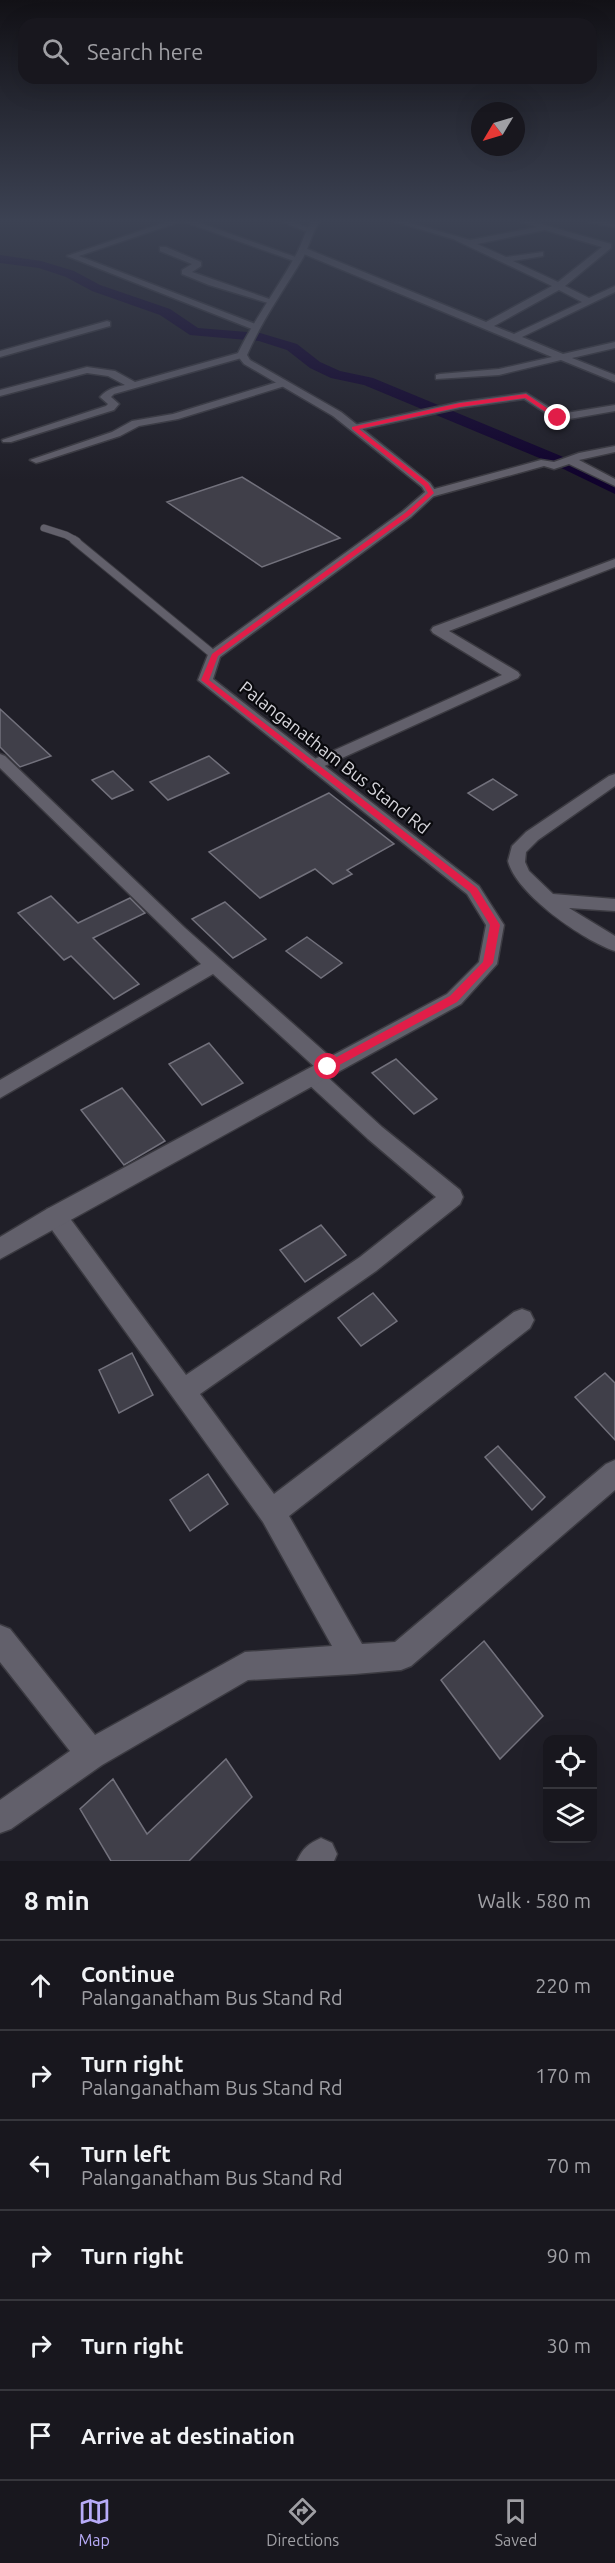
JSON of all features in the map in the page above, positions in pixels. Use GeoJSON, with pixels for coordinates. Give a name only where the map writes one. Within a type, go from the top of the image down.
{"type":"FeatureCollection","features":[{"type":"Feature","properties":{"kind":"street"},"geometry":{"type":"LineString","coordinates":[[191,307],[252,333]]}},
{"type":"Feature","properties":{"kind":"street"},"geometry":{"type":"LineString","coordinates":[[242,355],[268,307]]}},
{"type":"Feature","properties":{"kind":"street"},"geometry":{"type":"LineString","coordinates":[[439,307],[515,336],[615,379]]}},
{"type":"Feature","properties":{"kind":"street"},"geometry":{"type":"LineString","coordinates":[[488,325],[522,307]]}},
{"type":"Feature","properties":{"kind":"street"},"geometry":{"type":"LineString","coordinates":[[515,336],[578,307]]}},
{"type":"Feature","properties":{"kind":"street"},"geometry":{"type":"LineString","coordinates":[[0,354],[107,324]]}},
{"type":"Feature","properties":{"kind":"street"},"geometry":{"type":"LineString","coordinates":[[440,377],[499,372],[615,345]]}},
{"type":"Feature","properties":{"kind":"street"},"geometry":{"type":"LineString","coordinates":[[242,355],[247,362],[337,414],[426,485],[431,493]]}},
{"type":"Feature","properties":{"kind":"street"},"geometry":{"type":"LineString","coordinates":[[7,440],[110,408],[114,404],[105,395],[242,355]]}},
{"type":"Feature","properties":{"kind":"street"},"geometry":{"type":"LineString","coordinates":[[0,393],[87,370],[111,373],[133,385]]}},
{"type":"Feature","properties":{"kind":"street"},"geometry":{"type":"LineString","coordinates":[[36,460],[116,434],[136,423],[174,417],[284,383]]}},
{"type":"Feature","properties":{"kind":"street"},"geometry":{"type":"LineString","coordinates":[[354,428],[460,405],[526,396],[558,418],[615,408]]}},
{"type":"Feature","properties":{"kind":"street"},"geometry":{"type":"LineString","coordinates":[[214,655],[407,514],[431,493],[545,462],[554,466],[583,454],[615,449]]}},
{"type":"Feature","properties":{"kind":"street"},"geometry":{"type":"LineString","coordinates":[[569,460],[615,483]]}},
{"type":"Feature","properties":{"kind":"street"},"geometry":{"type":"LineString","coordinates":[[314,765],[513,675],[438,630],[615,563]]}},
{"type":"Feature","properties":{"kind":"street","name":"Palanganatham Bus Stand Rd"},"geometry":{"type":"LineString","coordinates":[[0,1249],[55,1216],[454,999],[488,963],[495,925],[473,890],[205,680],[214,655]]}},
{"type":"Feature","properties":{"kind":"street"},"geometry":{"type":"LineString","coordinates":[[4,768],[214,965],[320,1071],[375,1133],[452,1197],[368,1264],[183,1392]]}},
{"type":"Feature","properties":{"kind":"street"},"geometry":{"type":"LineString","coordinates":[[615,779],[532,836],[518,850],[517,863],[524,877],[549,900],[586,930],[615,944]]}},
{"type":"Feature","properties":{"kind":"street"},"geometry":{"type":"LineString","coordinates":[[549,900],[615,905]]}},
{"type":"Feature","properties":{"kind":"street"},"geometry":{"type":"LineString","coordinates":[[0,1090],[214,965]]}},
{"type":"Feature","properties":{"kind":"street"},"geometry":{"type":"LineString","coordinates":[[55,1216],[272,1514],[355,1659]]}},
{"type":"Feature","properties":{"kind":"street"},"geometry":{"type":"LineString","coordinates":[[272,1514],[396,1415],[522,1320]]}},
{"type":"Feature","properties":{"kind":"street"},"geometry":{"type":"LineString","coordinates":[[0,1818],[91,1754],[245,1666],[401,1656],[615,1473]]}},
{"type":"Feature","properties":{"kind":"street"},"geometry":{"type":"LineString","coordinates":[[0,1639],[91,1754]]}},
{"type":"Feature","properties":{"kind":"lane"},"geometry":{"type":"LineString","coordinates":[[44,528],[66,535],[81,544],[214,655]]}},
{"type":"Feature","properties":{"kind":"building"},"geometry":{"type":"Polygon","coordinates":[[[242,477],[340,538],[262,567],[167,502],[242,477]]]}},
{"type":"Feature","properties":{"kind":"building"},"geometry":{"type":"Polygon","coordinates":[[[0,709],[51,756],[20,767],[0,747],[0,709]]]}},
{"type":"Feature","properties":{"kind":"building"},"geometry":{"type":"Polygon","coordinates":[[[209,756],[229,773],[168,800],[150,782],[209,756]]]}},
{"type":"Feature","properties":{"kind":"building"},"geometry":{"type":"Polygon","coordinates":[[[113,771],[133,790],[112,799],[92,780],[113,771]]]}},
{"type":"Feature","properties":{"kind":"building"},"geometry":{"type":"Polygon","coordinates":[[[493,779],[517,795],[493,810],[468,793],[493,779]]]}},
{"type":"Feature","properties":{"kind":"building"},"geometry":{"type":"Polygon","coordinates":[[[329,793],[394,844],[347,870],[352,874],[333,884],[315,869],[260,898],[209,852],[329,793]]]}},
{"type":"Feature","properties":{"kind":"building"},"geometry":{"type":"Polygon","coordinates":[[[51,896],[78,923],[130,898],[145,913],[93,938],[139,984],[114,999],[71,956],[64,960],[18,913],[51,896]]]}},
{"type":"Feature","properties":{"kind":"building"},"geometry":{"type":"Polygon","coordinates":[[[225,902],[266,939],[233,958],[192,919],[225,902]]]}},
{"type":"Feature","properties":{"kind":"building"},"geometry":{"type":"Polygon","coordinates":[[[307,937],[342,963],[321,978],[286,951],[307,937]]]}},
{"type":"Feature","properties":{"kind":"building"},"geometry":{"type":"Polygon","coordinates":[[[209,1043],[243,1083],[202,1105],[169,1064],[209,1043]]]}},
{"type":"Feature","properties":{"kind":"building"},"geometry":{"type":"Polygon","coordinates":[[[396,1059],[437,1099],[414,1114],[372,1073],[396,1059]]]}},
{"type":"Feature","properties":{"kind":"building"},"geometry":{"type":"Polygon","coordinates":[[[122,1088],[165,1141],[124,1165],[81,1110],[122,1088]]]}},
{"type":"Feature","properties":{"kind":"building"},"geometry":{"type":"Polygon","coordinates":[[[321,1225],[346,1255],[305,1282],[280,1250],[321,1225]]]}},
{"type":"Feature","properties":{"kind":"building"},"geometry":{"type":"Polygon","coordinates":[[[373,1293],[397,1321],[361,1346],[338,1318],[373,1293]]]}},
{"type":"Feature","properties":{"kind":"building"},"geometry":{"type":"Polygon","coordinates":[[[132,1353],[153,1395],[119,1413],[99,1370],[132,1353]]]}},
{"type":"Feature","properties":{"kind":"building"},"geometry":{"type":"Polygon","coordinates":[[[605,1373],[615,1383],[615,1440],[575,1397],[605,1373]]]}},
{"type":"Feature","properties":{"kind":"building"},"geometry":{"type":"Polygon","coordinates":[[[498,1446],[545,1497],[532,1510],[485,1457],[498,1446]]]}},
{"type":"Feature","properties":{"kind":"building"},"geometry":{"type":"Polygon","coordinates":[[[208,1474],[228,1504],[190,1531],[170,1500],[208,1474]]]}},
{"type":"Feature","properties":{"kind":"building"},"geometry":{"type":"Polygon","coordinates":[[[484,1641],[543,1716],[500,1759],[441,1680],[484,1641]]]}},
{"type":"Feature","properties":{"kind":"building"},"geometry":{"type":"Polygon","coordinates":[[[226,1759],[252,1797],[189,1861],[111,1861],[80,1809],[113,1779],[147,1834],[226,1759]]]}},
{"type":"Feature","properties":{"kind":"waterway"},"geometry":{"type":"LineString","coordinates":[[150,307],[165,312],[195,332],[260,337],[292,347],[315,365],[336,375],[368,381],[555,459],[615,489]]}},
{"type":"Feature","properties":{"kind":"route"},"geometry":{"type":"LineString","coordinates":[[328,1067],[454,999],[488,963],[495,925],[473,890],[205,680],[214,655],[407,514],[431,493],[426,485],[354,428],[460,405],[526,396],[558,418]]}}]}
